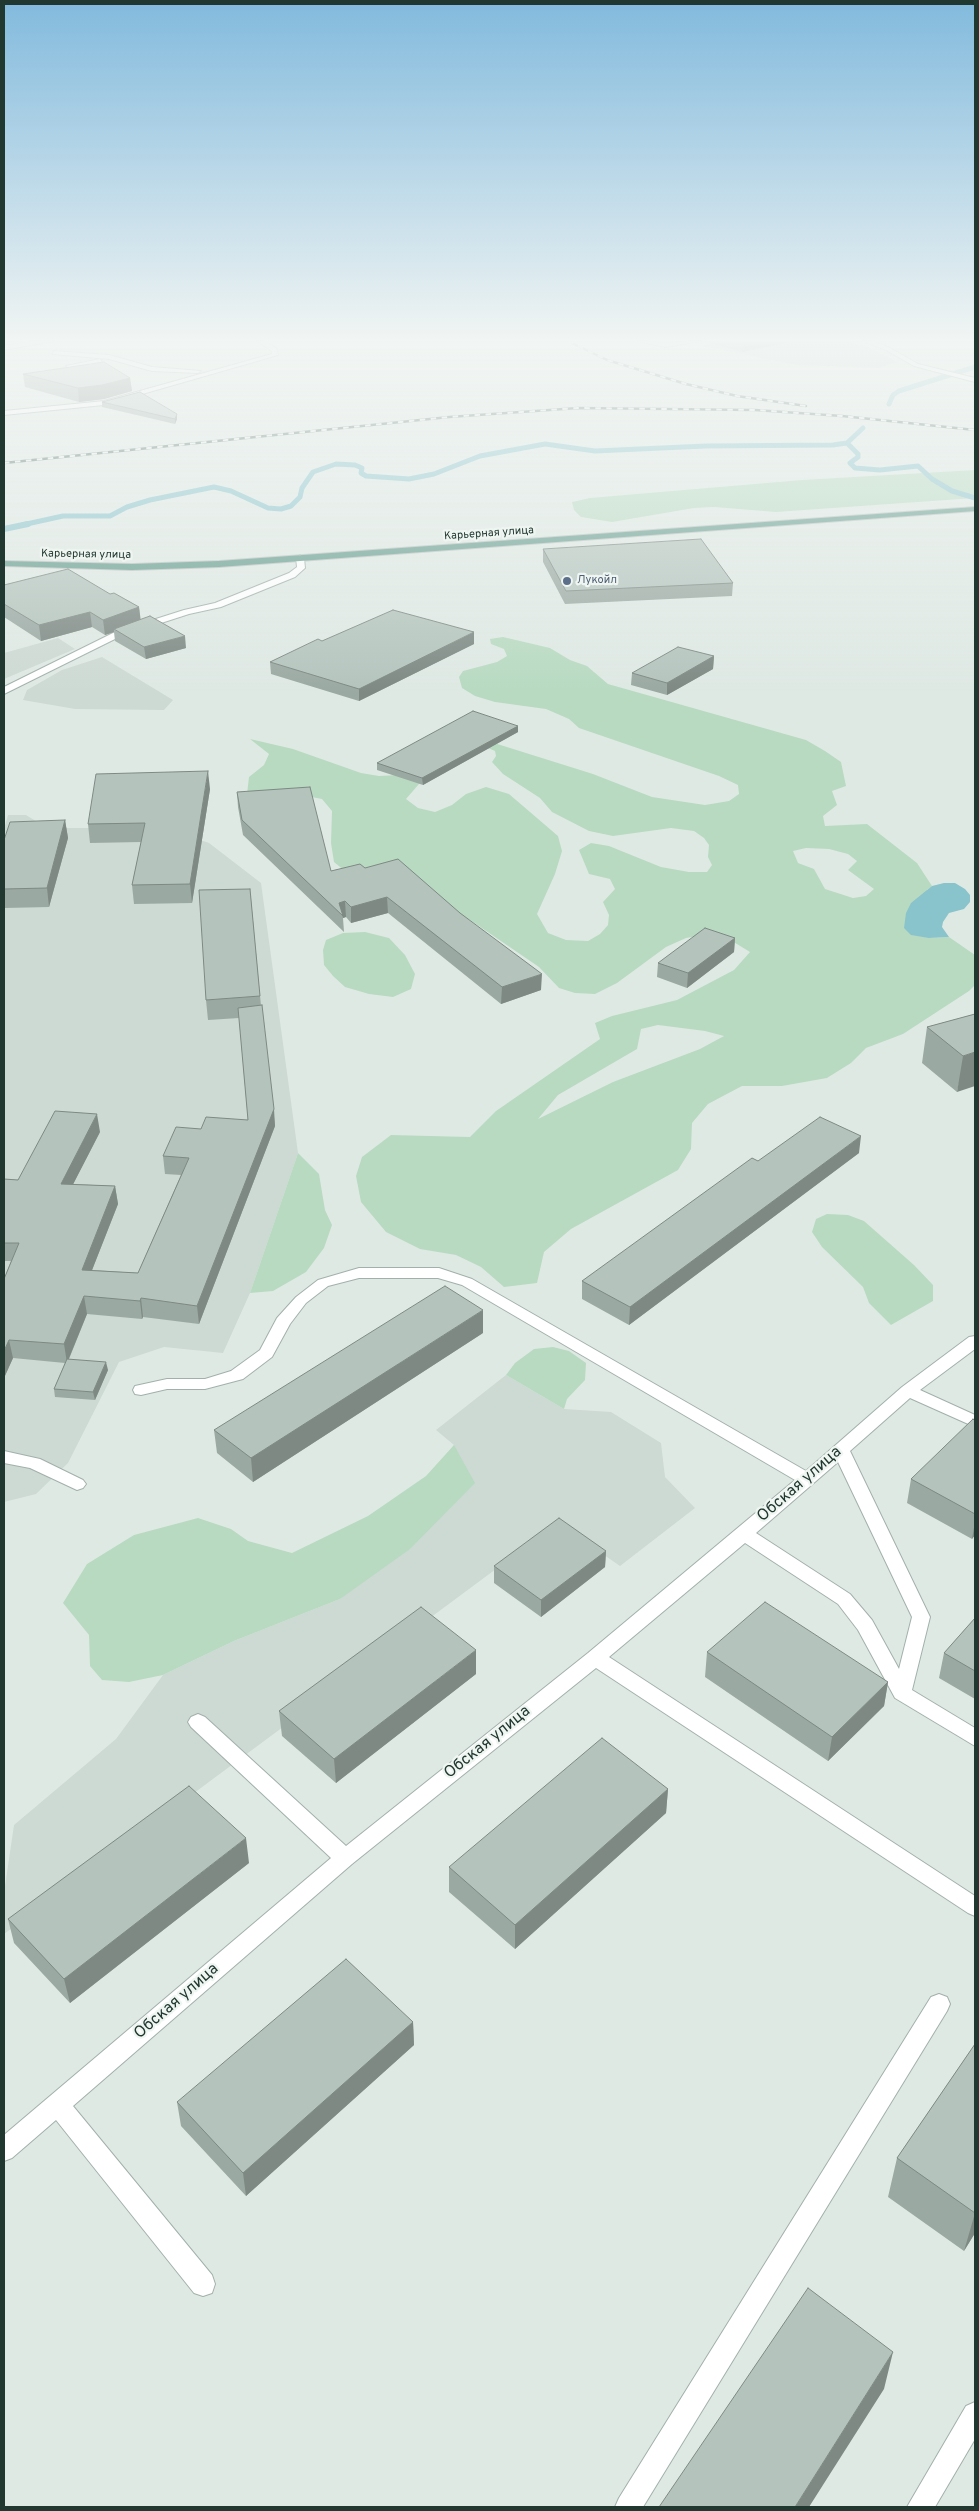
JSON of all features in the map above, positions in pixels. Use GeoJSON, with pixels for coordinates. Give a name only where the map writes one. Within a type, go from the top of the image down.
{"type":"FeatureCollection","features":[{"type":"Feature","properties":{"kind":"main road","name":"Карьерная улица"},"geometry":{"type":"LineString","coordinates":[[4,564],[161,567],[975,509]]}},
{"type":"Feature","properties":{"kind":"street"},"geometry":{"type":"LineString","coordinates":[[4,691],[118,634],[187,612],[218,605],[292,575],[301,568],[300,558]]}},
{"type":"Feature","properties":{"kind":"street"},"geometry":{"type":"LineString","coordinates":[[141,1390],[167,1384],[205,1384],[237,1375],[266,1353],[283,1322],[301,1300],[323,1283],[359,1273],[439,1273],[467,1282],[807,1479]]}},
{"type":"Feature","properties":{"kind":"street","name":"Обская улица"},"geometry":{"type":"LineString","coordinates":[[4,2150],[345,1858],[594,1658],[744,1534],[908,1391],[975,1341]]}},
{"type":"Feature","properties":{"kind":"street"},"geometry":{"type":"LineString","coordinates":[[908,1391],[975,1421]]}},
{"type":"Feature","properties":{"kind":"street"},"geometry":{"type":"LineString","coordinates":[[840,1449],[921,1617],[902,1693]]}},
{"type":"Feature","properties":{"kind":"street"},"geometry":{"type":"LineString","coordinates":[[4,1457],[34,1463],[77,1484]]}},
{"type":"Feature","properties":{"kind":"street"},"geometry":{"type":"LineString","coordinates":[[744,1534],[844,1599],[865,1625],[902,1693],[975,1738]]}},
{"type":"Feature","properties":{"kind":"street"},"geometry":{"type":"LineString","coordinates":[[594,1658],[975,1908]]}},
{"type":"Feature","properties":{"kind":"street"},"geometry":{"type":"LineString","coordinates":[[198,1722],[345,1858]]}},
{"type":"Feature","properties":{"kind":"street"},"geometry":{"type":"LineString","coordinates":[[628,2507],[939,2004]]}},
{"type":"Feature","properties":{"kind":"street"},"geometry":{"type":"LineString","coordinates":[[58,2105],[204,2284]]}},
{"type":"Feature","properties":{"kind":"street"},"geometry":{"type":"LineString","coordinates":[[920,2507],[975,2415]]}},
{"type":"Feature","properties":{"kind":"shaded area"},"geometry":{"type":"Polygon","coordinates":[[[58,638],[75,649],[4,679],[4,653],[58,638]]]}},
{"type":"Feature","properties":{"kind":"shaded area"},"geometry":{"type":"Polygon","coordinates":[[[102,657],[173,700],[164,710],[75,709],[23,700],[27,690],[62,670],[102,657]]]}},
{"type":"Feature","properties":{"kind":"shaded area"},"geometry":{"type":"Polygon","coordinates":[[[8,815],[26,815],[47,828],[120,828],[177,832],[209,843],[261,883],[298,1153],[250,1293],[223,1353],[164,1347],[119,1362],[68,1463],[36,1494],[4,1502],[4,829],[8,815]]]}},
{"type":"Feature","properties":{"kind":"shaded area"},"geometry":{"type":"Polygon","coordinates":[[[506,1375],[564,1409],[611,1412],[661,1443],[665,1477],[695,1508],[620,1566],[558,1523],[4,1934],[4,1893],[14,1825],[116,1739],[163,1675],[234,1641],[340,1599],[454,1445],[436,1430],[506,1375]]]}},
{"type":"Feature","properties":{"kind":"green space"},"geometry":{"type":"Polygon","coordinates":[[[975,470],[975,498],[776,512],[714,507],[694,508],[612,522],[581,517],[574,510],[572,502],[590,498],[802,480],[975,470]]]}},
{"type":"Feature","properties":{"kind":"green space"},"geometry":{"type":"Polygon","coordinates":[[[503,637],[550,648],[570,660],[587,666],[608,684],[806,740],[825,751],[841,762],[846,786],[832,791],[837,805],[823,816],[825,826],[867,824],[917,863],[932,886],[927,890],[929,938],[949,937],[975,955],[975,985],[969,991],[903,1034],[866,1048],[851,1063],[827,1078],[782,1086],[742,1086],[708,1104],[692,1123],[691,1149],[678,1170],[571,1229],[544,1252],[537,1283],[504,1287],[481,1267],[456,1255],[420,1249],[386,1232],[361,1202],[356,1176],[362,1157],[391,1135],[470,1137],[496,1111],[600,1039],[595,1023],[612,1016],[677,1000],[734,970],[750,952],[732,941],[710,934],[686,938],[666,947],[617,983],[595,994],[575,993],[559,988],[539,967],[470,920],[345,871],[334,862],[331,843],[332,811],[322,799],[301,795],[247,794],[249,777],[264,765],[269,754],[250,739],[293,749],[361,773],[379,776],[398,775],[445,766],[445,773],[419,784],[406,799],[418,808],[435,812],[452,805],[466,794],[486,787],[509,794],[558,836],[562,851],[555,874],[537,914],[548,933],[566,940],[588,941],[600,934],[608,925],[609,915],[603,902],[615,889],[610,879],[589,874],[579,850],[591,843],[609,846],[661,867],[689,872],[707,872],[712,865],[708,857],[709,845],[704,838],[694,831],[671,828],[613,836],[589,831],[552,812],[540,798],[503,774],[492,762],[496,756],[495,751],[474,742],[459,732],[593,774],[652,797],[705,805],[729,801],[739,794],[738,785],[719,776],[579,728],[569,719],[546,709],[495,702],[475,696],[462,688],[459,677],[463,671],[497,662],[507,656],[504,649],[491,644],[490,639],[503,637]],[[806,848],[793,851],[798,863],[814,869],[825,889],[853,898],[866,896],[874,889],[848,870],[857,861],[848,854],[829,849],[806,848]],[[658,1025],[641,1029],[637,1049],[558,1095],[538,1119],[613,1082],[700,1049],[724,1036],[705,1031],[658,1025]]]}},
{"type":"Feature","properties":{"kind":"green space"},"geometry":{"type":"Polygon","coordinates":[[[365,932],[389,938],[405,955],[415,974],[411,989],[393,997],[369,994],[345,987],[324,965],[323,950],[326,940],[343,933],[365,932]]]}},
{"type":"Feature","properties":{"kind":"green space"},"geometry":{"type":"Polygon","coordinates":[[[298,1153],[319,1174],[325,1210],[332,1225],[324,1248],[306,1272],[273,1291],[250,1293],[298,1153]]]}},
{"type":"Feature","properties":{"kind":"green space"},"geometry":{"type":"Polygon","coordinates":[[[827,1214],[848,1215],[864,1221],[914,1265],[933,1285],[933,1301],[891,1325],[869,1303],[863,1287],[822,1247],[812,1232],[816,1219],[827,1214]]]}},
{"type":"Feature","properties":{"kind":"green space"},"geometry":{"type":"Polygon","coordinates":[[[553,1347],[569,1351],[586,1363],[585,1380],[567,1399],[564,1409],[506,1375],[515,1363],[534,1349],[553,1347]]]}},
{"type":"Feature","properties":{"kind":"green space"},"geometry":{"type":"Polygon","coordinates":[[[454,1445],[475,1483],[410,1549],[340,1599],[234,1641],[163,1675],[129,1682],[102,1680],[90,1666],[89,1635],[63,1603],[87,1564],[134,1535],[198,1518],[231,1529],[248,1541],[292,1553],[368,1516],[426,1476],[454,1445]]]}},
{"type":"Feature","properties":{"kind":"water"},"geometry":{"type":"Polygon","coordinates":[[[955,883],[965,889],[970,895],[970,902],[964,909],[949,913],[943,922],[942,927],[949,937],[929,938],[911,935],[904,928],[906,913],[911,903],[932,886],[955,883]]]}},
{"type":"Feature","properties":{"kind":"building"},"geometry":{"type":"Polygon","coordinates":[[[701,539],[733,583],[566,591],[543,549],[701,539]]]}},
{"type":"Feature","properties":{"kind":"building"},"geometry":{"type":"Polygon","coordinates":[[[68,569],[110,594],[114,593],[139,607],[103,620],[90,612],[39,625],[4,604],[4,585],[68,569]]]}},
{"type":"Feature","properties":{"kind":"building"},"geometry":{"type":"Polygon","coordinates":[[[393,610],[474,632],[359,689],[270,662],[318,639],[322,641],[393,610]]]}},
{"type":"Feature","properties":{"kind":"building"},"geometry":{"type":"Polygon","coordinates":[[[150,616],[185,636],[144,647],[114,629],[150,616]]]}},
{"type":"Feature","properties":{"kind":"building"},"geometry":{"type":"Polygon","coordinates":[[[678,647],[714,656],[667,683],[632,673],[678,647]]]}},
{"type":"Feature","properties":{"kind":"building"},"geometry":{"type":"Polygon","coordinates":[[[473,711],[518,726],[422,778],[377,763],[473,711]]]}},
{"type":"Feature","properties":{"kind":"building"},"geometry":{"type":"Polygon","coordinates":[[[208,771],[190,884],[132,885],[145,823],[88,824],[96,774],[208,771]]]}},
{"type":"Feature","properties":{"kind":"building"},"geometry":{"type":"Polygon","coordinates":[[[310,787],[331,871],[360,864],[365,868],[398,859],[460,913],[542,974],[502,987],[387,897],[351,907],[345,901],[339,903],[343,916],[242,820],[237,792],[310,787]]]}},
{"type":"Feature","properties":{"kind":"building"},"geometry":{"type":"Polygon","coordinates":[[[65,820],[47,888],[4,889],[4,840],[10,822],[65,820]]]}},
{"type":"Feature","properties":{"kind":"building"},"geometry":{"type":"Polygon","coordinates":[[[250,889],[260,996],[206,1000],[199,890],[250,889]]]}},
{"type":"Feature","properties":{"kind":"building"},"geometry":{"type":"Polygon","coordinates":[[[705,928],[735,938],[688,973],[658,963],[705,928]]]}},
{"type":"Feature","properties":{"kind":"building"},"geometry":{"type":"Polygon","coordinates":[[[262,1005],[274,1109],[197,1306],[141,1298],[140,1301],[84,1296],[64,1344],[9,1340],[4,1351],[4,1279],[19,1243],[4,1243],[4,1179],[18,1180],[55,1111],[97,1114],[61,1184],[115,1186],[82,1270],[138,1273],[189,1158],[163,1156],[176,1127],[201,1129],[206,1117],[248,1120],[238,1008],[262,1005]]]}},
{"type":"Feature","properties":{"kind":"building"},"geometry":{"type":"Polygon","coordinates":[[[975,1014],[975,1052],[963,1056],[927,1027],[975,1014]]]}},
{"type":"Feature","properties":{"kind":"building"},"geometry":{"type":"Polygon","coordinates":[[[820,1117],[861,1136],[630,1307],[582,1281],[752,1158],[758,1161],[820,1117]]]}},
{"type":"Feature","properties":{"kind":"building"},"geometry":{"type":"Polygon","coordinates":[[[445,1286],[483,1310],[251,1458],[214,1430],[445,1286]]]}},
{"type":"Feature","properties":{"kind":"building"},"geometry":{"type":"Polygon","coordinates":[[[67,1359],[106,1362],[93,1392],[54,1389],[67,1359]]]}},
{"type":"Feature","properties":{"kind":"building"},"geometry":{"type":"Polygon","coordinates":[[[973,1419],[975,1421],[975,1514],[911,1479],[973,1419]]]}},
{"type":"Feature","properties":{"kind":"building"},"geometry":{"type":"Polygon","coordinates":[[[559,1518],[606,1551],[541,1600],[494,1566],[559,1518]]]}},
{"type":"Feature","properties":{"kind":"building"},"geometry":{"type":"Polygon","coordinates":[[[765,1602],[888,1682],[832,1737],[707,1652],[765,1602]]]}},
{"type":"Feature","properties":{"kind":"building"},"geometry":{"type":"Polygon","coordinates":[[[421,1607],[476,1650],[334,1759],[279,1711],[421,1607]]]}},
{"type":"Feature","properties":{"kind":"building"},"geometry":{"type":"Polygon","coordinates":[[[975,1618],[975,1671],[944,1653],[975,1618]]]}},
{"type":"Feature","properties":{"kind":"building"},"geometry":{"type":"Polygon","coordinates":[[[602,1738],[668,1789],[515,1925],[449,1867],[602,1738]]]}},
{"type":"Feature","properties":{"kind":"building"},"geometry":{"type":"Polygon","coordinates":[[[189,1786],[246,1838],[64,1979],[8,1919],[189,1786]]]}},
{"type":"Feature","properties":{"kind":"building"},"geometry":{"type":"Polygon","coordinates":[[[346,1959],[413,2022],[243,2173],[177,2102],[346,1959]]]}},
{"type":"Feature","properties":{"kind":"building"},"geometry":{"type":"Polygon","coordinates":[[[975,2044],[975,2213],[897,2158],[975,2044]]]}},
{"type":"Feature","properties":{"kind":"building"},"geometry":{"type":"Polygon","coordinates":[[[808,2288],[893,2352],[795,2507],[659,2507],[808,2288]]]}},
{"type":"Feature","properties":{"kind":"waterway"},"geometry":{"type":"LineString","coordinates":[[22,525],[63,516],[110,516],[127,507],[150,500],[214,487],[231,491],[268,508],[281,509],[291,506],[300,497],[302,488],[313,472],[336,464],[355,465],[362,468],[361,473],[366,476],[409,479],[434,474],[474,458]]}},
{"type":"Feature","properties":{"kind":"waterway"},"geometry":{"type":"LineString","coordinates":[[856,458],[850,463],[855,468],[880,470],[918,466],[932,479],[952,491],[975,498]]}},
{"type":"Feature","properties":{"kind":"waterway"},"geometry":{"type":"LineString","coordinates":[[4,529],[28,524]]}},
{"type":"Feature","properties":{"kind":"railway"},"geometry":{"type":"LineString","coordinates":[[4,463],[51,458]]}},
{"type":"Feature","properties":{"kind":"place","name":"Лукойл"},"geometry":{"type":"Point","coordinates":[567,581]}}]}
